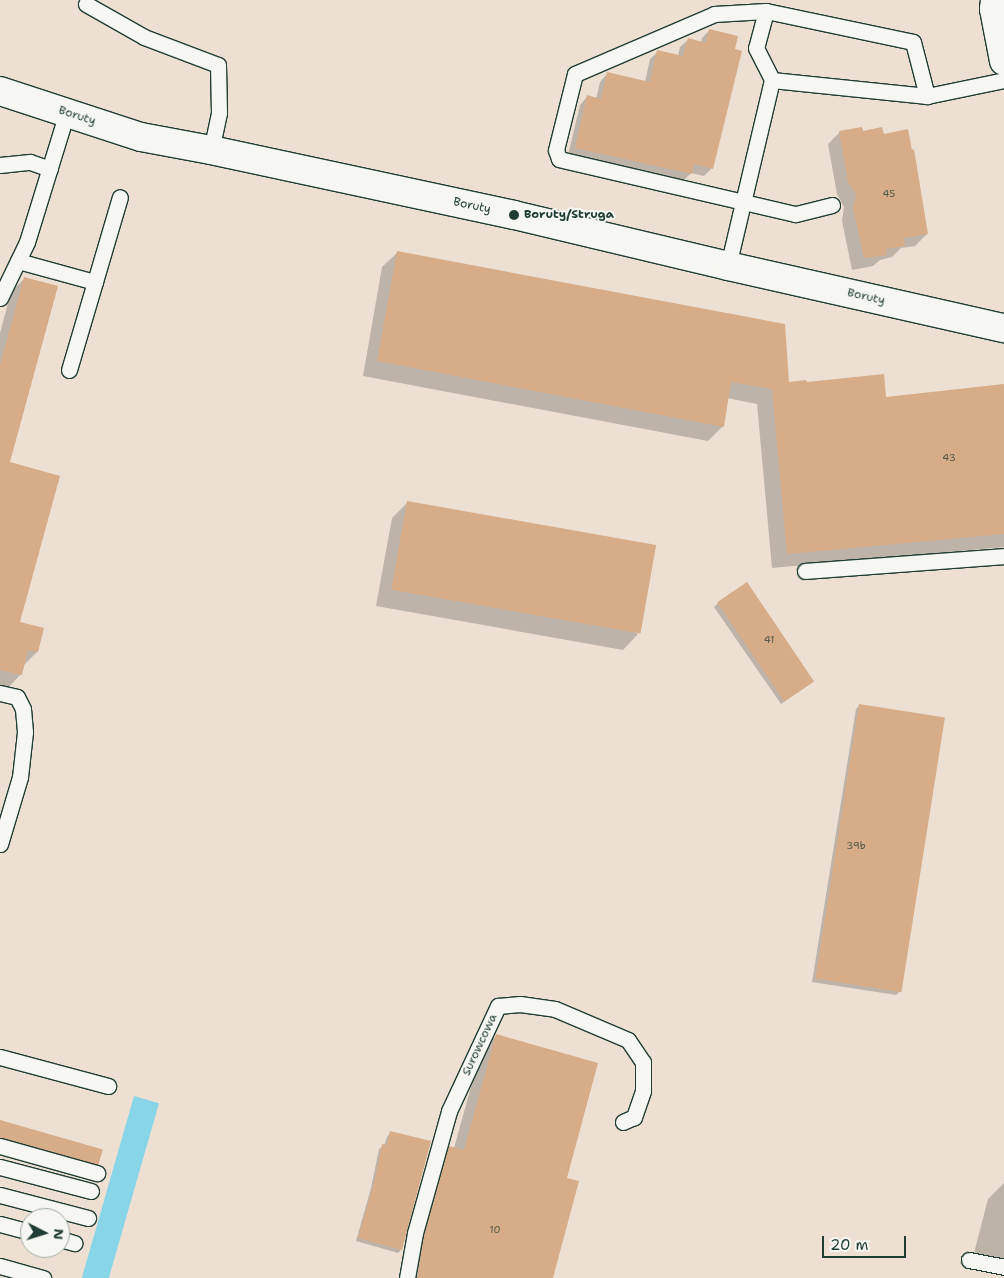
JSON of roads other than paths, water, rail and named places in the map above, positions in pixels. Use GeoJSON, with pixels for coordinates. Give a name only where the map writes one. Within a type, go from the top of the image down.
{"type":"FeatureCollection","features":[{"type":"Feature","properties":{"kind":"street"},"geometry":{"type":"LineString","coordinates":[[995,0],[994,9],[1004,61]]}},
{"type":"Feature","properties":{"kind":"street","name":"Boruty"},"geometry":{"type":"LineString","coordinates":[[0,90],[141,137],[211,150],[514,215],[728,266],[1004,328]]}},
{"type":"Feature","properties":{"kind":"lane"},"geometry":{"type":"LineString","coordinates":[[86,4],[144,37],[218,65],[219,113],[211,150]]}},
{"type":"Feature","properties":{"kind":"lane"},"geometry":{"type":"LineString","coordinates":[[728,266],[772,80],[756,48],[766,11]]}},
{"type":"Feature","properties":{"kind":"lane"},"geometry":{"type":"LineString","coordinates":[[832,205],[795,214],[559,159],[556,150],[575,74],[714,14],[766,11],[913,42],[927,96]]}},
{"type":"Feature","properties":{"kind":"lane"},"geometry":{"type":"LineString","coordinates":[[772,80],[927,96],[1004,80]]}},
{"type":"Feature","properties":{"kind":"lane"},"geometry":{"type":"LineString","coordinates":[[0,298],[27,242],[67,112]]}},
{"type":"Feature","properties":{"kind":"lane"},"geometry":{"type":"LineString","coordinates":[[0,165],[30,162],[50,169]]}},
{"type":"Feature","properties":{"kind":"lane"},"geometry":{"type":"LineString","coordinates":[[69,370],[120,196]]}},
{"type":"Feature","properties":{"kind":"lane"},"geometry":{"type":"LineString","coordinates":[[18,260],[95,282]]}},
{"type":"Feature","properties":{"kind":"lane"},"geometry":{"type":"LineString","coordinates":[[805,571],[1004,556]]}},
{"type":"Feature","properties":{"kind":"lane"},"geometry":{"type":"LineString","coordinates":[[0,693],[17,697],[23,709],[25,732],[20,777],[0,844]]}},
{"type":"Feature","properties":{"kind":"lane","name":"Surowcowa"},"geometry":{"type":"LineString","coordinates":[[407,1278],[415,1233],[449,1112],[498,1006],[520,1004],[554,1009],[628,1040],[643,1062],[643,1091],[634,1116],[623,1122]]}},
{"type":"Feature","properties":{"kind":"lane"},"geometry":{"type":"LineString","coordinates":[[0,1057],[108,1086]]}},
{"type":"Feature","properties":{"kind":"lane"},"geometry":{"type":"LineString","coordinates":[[0,1146],[97,1173]]}},
{"type":"Feature","properties":{"kind":"lane"},"geometry":{"type":"LineString","coordinates":[[0,1167],[91,1191]]}},
{"type":"Feature","properties":{"kind":"lane"},"geometry":{"type":"LineString","coordinates":[[29,1208],[33,1176]]}},
{"type":"Feature","properties":{"kind":"lane"},"geometry":{"type":"LineString","coordinates":[[0,1195],[88,1218]]}},
{"type":"Feature","properties":{"kind":"lane"},"geometry":{"type":"LineString","coordinates":[[0,1224],[20,1229]]}},
{"type":"Feature","properties":{"kind":"lane"},"geometry":{"type":"LineString","coordinates":[[969,1260],[1004,1267]]}},
{"type":"Feature","properties":{"kind":"lane"},"geometry":{"type":"LineString","coordinates":[[0,1266],[43,1278]]}},
{"type":"Feature","properties":{"kind":"water"},"geometry":{"type":"Polygon","coordinates":[[[134,1096],[159,1103],[109,1278],[82,1278],[134,1096]]]}},
{"type":"Feature","properties":{"kind":"place","name":"Boruty/Struga"},"geometry":{"type":"Point","coordinates":[514,215]}}]}
